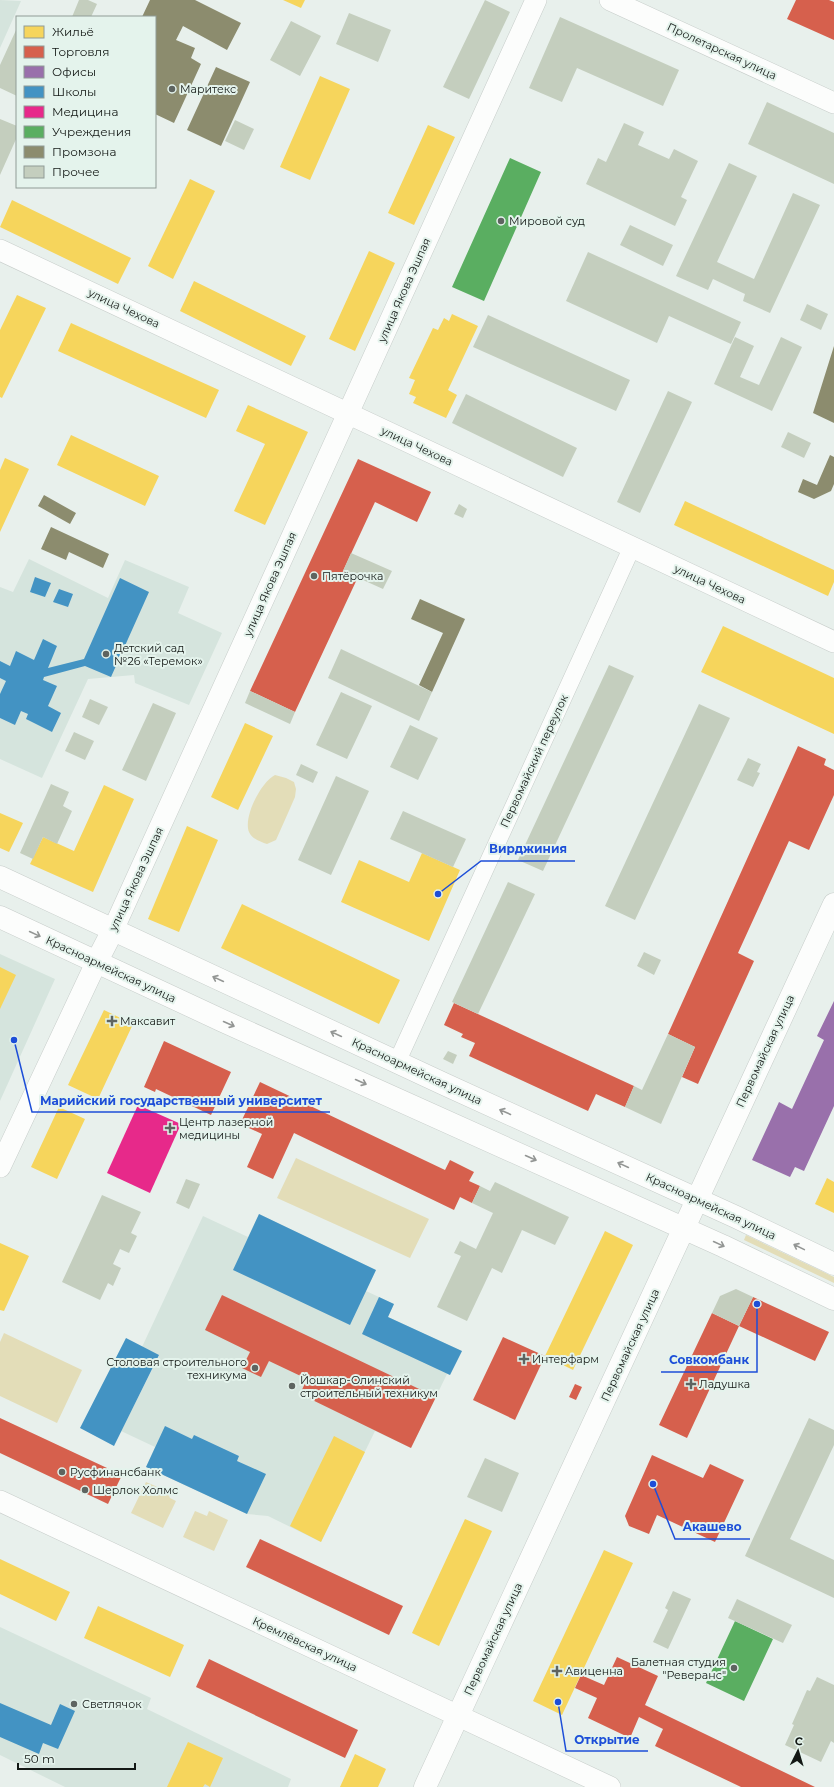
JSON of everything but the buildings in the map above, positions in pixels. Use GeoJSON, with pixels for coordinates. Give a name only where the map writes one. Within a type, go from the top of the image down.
{"type":"FeatureCollection","features":[{"type":"Feature","properties":{"kind":"main road","name":"Красноармейская улица"},"geometry":{"type":"LineString","coordinates":[[0,877],[397,1062],[697,1199],[834,1264]]}},
{"type":"Feature","properties":{"kind":"main road","name":"Первомайская улица"},"geometry":{"type":"LineString","coordinates":[[425,1787],[834,904]]}},
{"type":"Feature","properties":{"kind":"main road","name":"Красноармейская улица"},"geometry":{"type":"LineString","coordinates":[[0,917],[229,1024],[684,1228],[834,1299]]}},
{"type":"Feature","properties":{"kind":"main road","name":"улица Якова Эшпая"},"geometry":{"type":"LineString","coordinates":[[97,962],[113,930]]}},
{"type":"Feature","properties":{"kind":"street","name":"улица Якова Эшпая"},"geometry":{"type":"LineString","coordinates":[[113,930],[536,0]]}},
{"type":"Feature","properties":{"kind":"street","name":"Пролетарская улица"},"geometry":{"type":"LineString","coordinates":[[610,0],[834,103]]}},
{"type":"Feature","properties":{"kind":"street","name":"улица Чехова"},"geometry":{"type":"LineString","coordinates":[[0,250],[834,642]]}},
{"type":"Feature","properties":{"kind":"street","name":"Первомайский переулок"},"geometry":{"type":"LineString","coordinates":[[397,1062],[632,547]]}},
{"type":"Feature","properties":{"kind":"street","name":"улица Якова Эшпая"},"geometry":{"type":"LineString","coordinates":[[0,1167],[97,962]]}},
{"type":"Feature","properties":{"kind":"street","name":"Кремлёвская улица"},"geometry":{"type":"LineString","coordinates":[[0,1501],[610,1787]]}},
{"type":"Feature","properties":{"kind":"shaded area"},"geometry":{"type":"Polygon","coordinates":[[[0,0],[21,1],[0,48],[0,0]]]}},
{"type":"Feature","properties":{"kind":"shaded area","name":"Детский сад №26 «Теремок»"},"geometry":{"type":"Polygon","coordinates":[[[29,559],[108,598],[125,560],[189,587],[178,613],[222,633],[189,705],[135,683],[134,675],[88,679],[42,778],[0,759],[0,587],[13,592],[29,559]]]}},
{"type":"Feature","properties":{"kind":"shaded area"},"geometry":{"type":"Polygon","coordinates":[[[275,775],[294,782],[296,789],[295,797],[276,840],[267,844],[252,837],[248,826],[254,800],[264,785],[275,775]]]}},
{"type":"Feature","properties":{"kind":"shaded area"},"geometry":{"type":"Polygon","coordinates":[[[0,954],[55,979],[0,1101],[0,954]]]}},
{"type":"Feature","properties":{"kind":"shaded area"},"geometry":{"type":"Polygon","coordinates":[[[296,1158],[429,1219],[410,1258],[277,1198],[296,1158]]]}},
{"type":"Feature","properties":{"kind":"shaded area","name":"Йошкар-Олинский строительный техникум"},"geometry":{"type":"Polygon","coordinates":[[[259,1214],[376,1270],[366,1291],[394,1304],[388,1317],[462,1351],[450,1375],[447,1374],[411,1448],[375,1431],[321,1542],[268,1516],[247,1514],[146,1467],[155,1447],[121,1431],[159,1356],[142,1347],[203,1216],[248,1237],[259,1214]]]}},
{"type":"Feature","properties":{"kind":"shaded area"},"geometry":{"type":"Polygon","coordinates":[[[746,1235],[834,1277],[834,1283],[744,1240],[746,1235]]]}},
{"type":"Feature","properties":{"kind":"shaded area"},"geometry":{"type":"Polygon","coordinates":[[[4,1333],[82,1370],[57,1423],[0,1396],[0,1342],[4,1333]]]}},
{"type":"Feature","properties":{"kind":"shaded area"},"geometry":{"type":"Polygon","coordinates":[[[146,1482],[167,1491],[170,1498],[176,1501],[163,1528],[131,1513],[146,1482]]]}},
{"type":"Feature","properties":{"kind":"shaded area"},"geometry":{"type":"Polygon","coordinates":[[[195,1511],[207,1516],[209,1511],[228,1520],[214,1551],[183,1537],[195,1511]]]}},
{"type":"Feature","properties":{"kind":"shaded area","name":"Светлячок"},"geometry":{"type":"Polygon","coordinates":[[[0,1627],[151,1698],[147,1709],[291,1779],[288,1787],[65,1787],[0,1755],[0,1627]]]}},
{"type":"Feature","properties":{"kind":"place","name":"Маритекс"},"geometry":{"type":"Point","coordinates":[172,89]}},
{"type":"Feature","properties":{"kind":"place","name":"Мировой суд"},"geometry":{"type":"Point","coordinates":[501,221]}},
{"type":"Feature","properties":{"kind":"place","name":"Пятёрочка"},"geometry":{"type":"Point","coordinates":[314,576]}},
{"type":"Feature","properties":{"kind":"place","name":"Детский сад №26 «Теремок»"},"geometry":{"type":"Point","coordinates":[106,654]}},
{"type":"Feature","properties":{"kind":"place","name":"Вирджиния"},"geometry":{"type":"Point","coordinates":[438,894]}},
{"type":"Feature","properties":{"kind":"place","name":"Максавит"},"geometry":{"type":"Point","coordinates":[112,1021]}},
{"type":"Feature","properties":{"kind":"place","name":"Марийский государственный университет"},"geometry":{"type":"Point","coordinates":[14,1040]}},
{"type":"Feature","properties":{"kind":"place","name":"Центр лазерной медицины"},"geometry":{"type":"Point","coordinates":[170,1128]}},
{"type":"Feature","properties":{"kind":"place","name":"Совкомбанк"},"geometry":{"type":"Point","coordinates":[757,1304]}},
{"type":"Feature","properties":{"kind":"place","name":"Интерфарм"},"geometry":{"type":"Point","coordinates":[524,1359]}},
{"type":"Feature","properties":{"kind":"place","name":"Столовая строительного техникума"},"geometry":{"type":"Point","coordinates":[255,1368]}},
{"type":"Feature","properties":{"kind":"place","name":"Ладушка"},"geometry":{"type":"Point","coordinates":[691,1384]}},
{"type":"Feature","properties":{"kind":"place","name":"Йошкар-Олинский строительный техникум"},"geometry":{"type":"Point","coordinates":[292,1386]}},
{"type":"Feature","properties":{"kind":"place","name":"Русфинансбанк"},"geometry":{"type":"Point","coordinates":[62,1472]}},
{"type":"Feature","properties":{"kind":"place","name":"Акашево"},"geometry":{"type":"Point","coordinates":[653,1484]}},
{"type":"Feature","properties":{"kind":"place","name":"Шерлок Холмс"},"geometry":{"type":"Point","coordinates":[85,1490]}},
{"type":"Feature","properties":{"kind":"place","name":"Балетная студия \"Реверанс\""},"geometry":{"type":"Point","coordinates":[734,1668]}},
{"type":"Feature","properties":{"kind":"place","name":"Авиценна"},"geometry":{"type":"Point","coordinates":[557,1671]}},
{"type":"Feature","properties":{"kind":"place","name":"Открытие"},"geometry":{"type":"Point","coordinates":[558,1702]}},
{"type":"Feature","properties":{"kind":"place","name":"Светлячок"},"geometry":{"type":"Point","coordinates":[74,1704]}}]}
